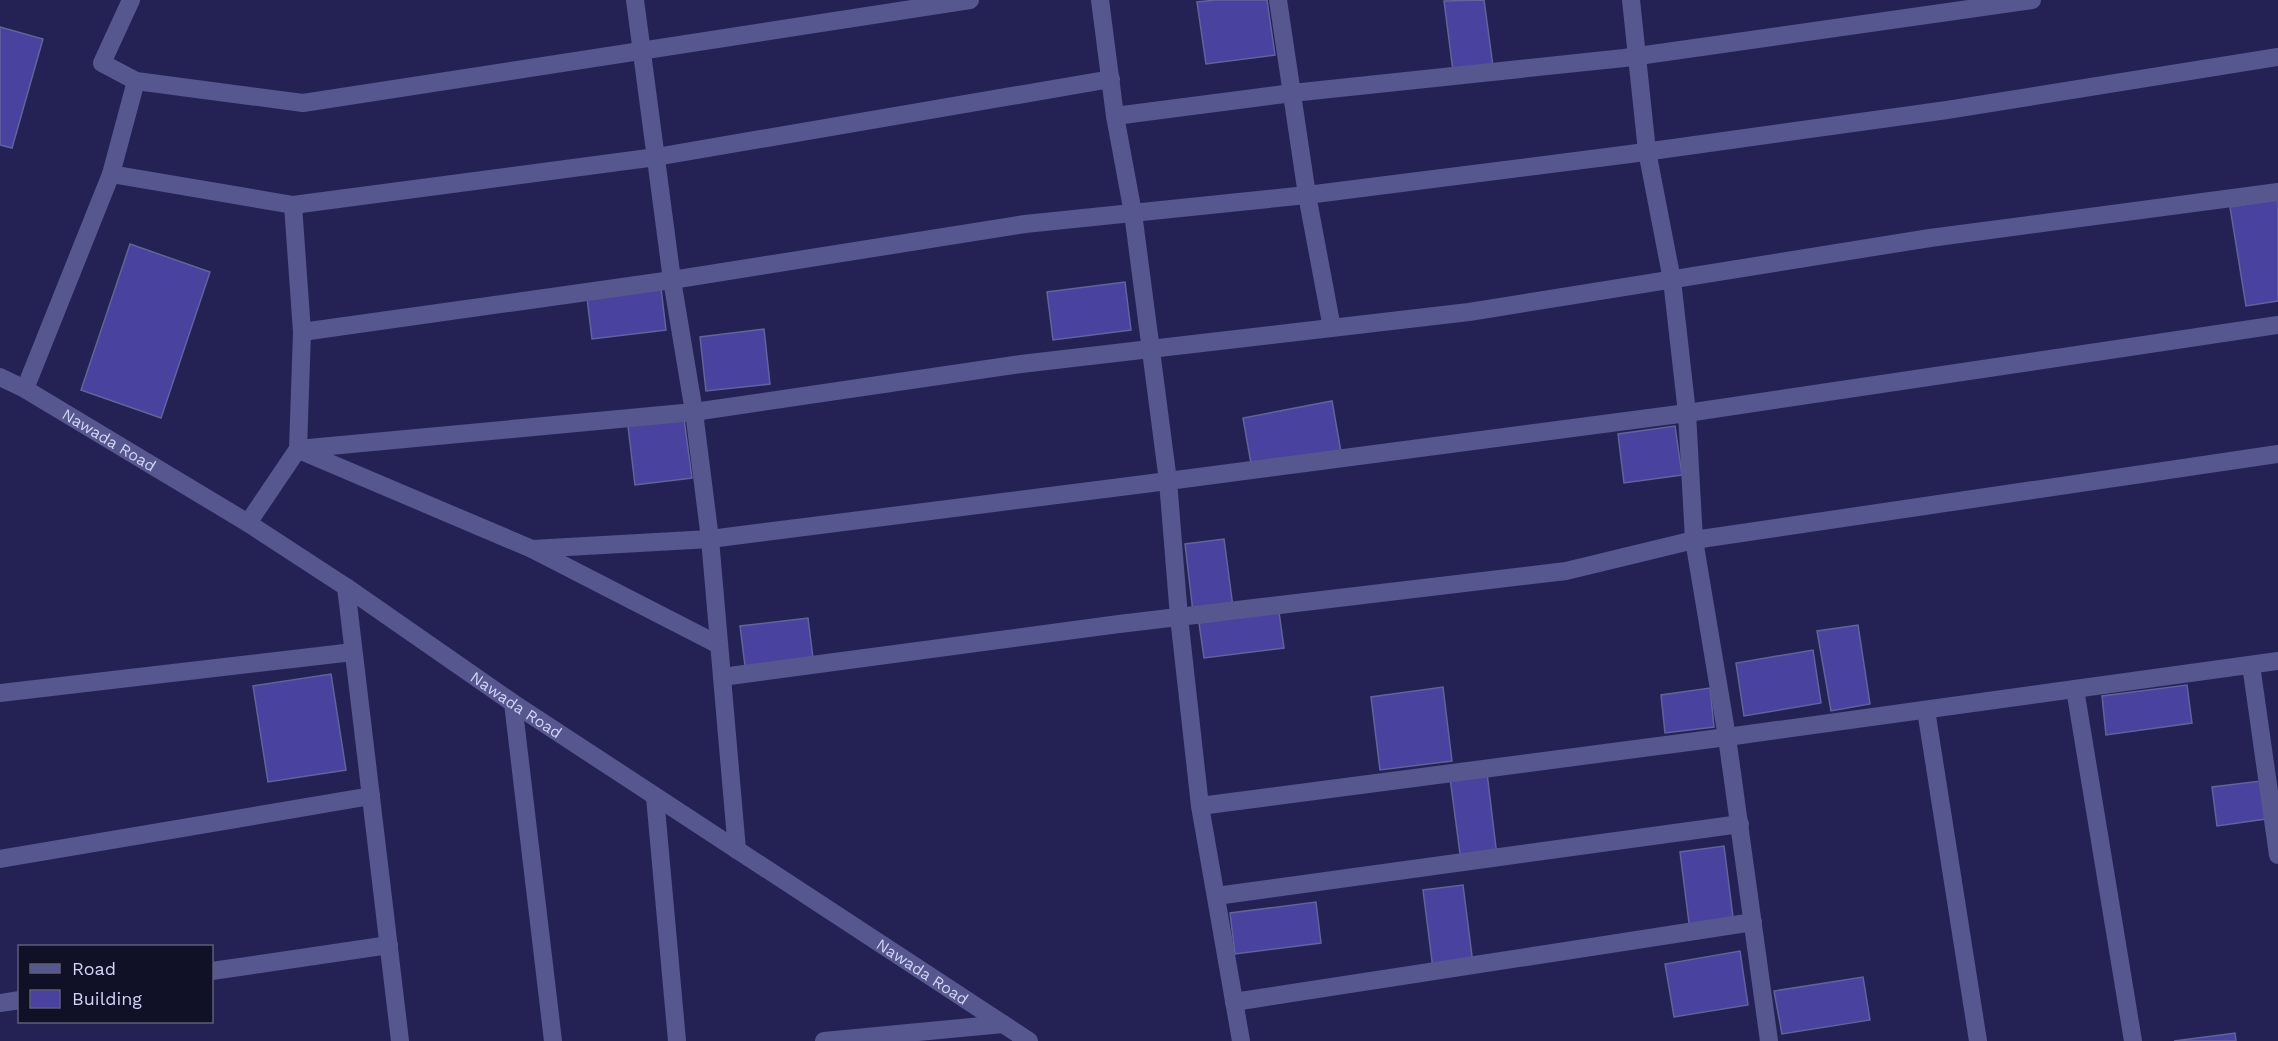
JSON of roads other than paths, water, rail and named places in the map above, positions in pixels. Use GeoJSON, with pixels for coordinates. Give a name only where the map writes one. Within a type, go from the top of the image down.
{"type":"FeatureCollection","features":[{"type":"Feature","properties":{"kind":"street"},"geometry":{"type":"LineString","coordinates":[[131,0],[102,63],[136,81],[303,103],[970,0]]}},
{"type":"Feature","properties":{"kind":"street"},"geometry":{"type":"LineString","coordinates":[[635,0],[672,280],[694,412],[710,539],[737,850]]}},
{"type":"Feature","properties":{"kind":"street"},"geometry":{"type":"LineString","coordinates":[[1101,0],[1115,116],[1133,213],[1168,481],[1179,617],[1200,806],[1241,1041]]}},
{"type":"Feature","properties":{"kind":"street"},"geometry":{"type":"LineString","coordinates":[[1278,0],[1307,195],[1332,328]]}},
{"type":"Feature","properties":{"kind":"street"},"geometry":{"type":"LineString","coordinates":[[1631,0],[1647,151],[1672,280],[1687,413],[1694,540],[1727,737],[1769,1041]]}},
{"type":"Feature","properties":{"kind":"street"},"geometry":{"type":"LineString","coordinates":[[1115,116],[1292,93],[1637,56],[2032,0]]}},
{"type":"Feature","properties":{"kind":"street"},"geometry":{"type":"LineString","coordinates":[[303,332],[672,280],[1025,224],[1307,195],[1647,151],[1947,110],[2278,57]]}},
{"type":"Feature","properties":{"kind":"street"},"geometry":{"type":"LineString","coordinates":[[111,174],[293,206],[656,157],[1111,80]]}},
{"type":"Feature","properties":{"kind":"street"},"geometry":{"type":"LineString","coordinates":[[25,389],[111,174],[136,81]]}},
{"type":"Feature","properties":{"kind":"street"},"geometry":{"type":"LineString","coordinates":[[298,449],[694,412],[1021,364],[1469,312],[1930,238],[2278,192]]}},
{"type":"Feature","properties":{"kind":"street"},"geometry":{"type":"LineString","coordinates":[[248,523],[298,449],[303,332],[293,206]]}},
{"type":"Feature","properties":{"kind":"street"},"geometry":{"type":"LineString","coordinates":[[532,549],[710,539],[1168,481],[1687,413],[2278,325]]}},
{"type":"Feature","properties":{"kind":"street","name":"Nawada Road"},"geometry":{"type":"LineString","coordinates":[[0,377],[25,389],[248,523],[346,587],[513,703],[1029,1041]]}},
{"type":"Feature","properties":{"kind":"street"},"geometry":{"type":"LineString","coordinates":[[298,449],[532,549],[719,645]]}},
{"type":"Feature","properties":{"kind":"street"},"geometry":{"type":"LineString","coordinates":[[722,677],[1179,617],[1566,571],[1694,540],[2278,454]]}},
{"type":"Feature","properties":{"kind":"street"},"geometry":{"type":"LineString","coordinates":[[346,587],[400,1041]]}},
{"type":"Feature","properties":{"kind":"street"},"geometry":{"type":"LineString","coordinates":[[0,693],[353,652]]}},
{"type":"Feature","properties":{"kind":"street"},"geometry":{"type":"LineString","coordinates":[[1200,806],[1727,737],[2278,661]]}},
{"type":"Feature","properties":{"kind":"street"},"geometry":{"type":"LineString","coordinates":[[2251,665],[2278,855]]}},
{"type":"Feature","properties":{"kind":"street"},"geometry":{"type":"LineString","coordinates":[[2074,689],[2133,1041]]}},
{"type":"Feature","properties":{"kind":"street"},"geometry":{"type":"LineString","coordinates":[[513,703],[553,1041]]}},
{"type":"Feature","properties":{"kind":"street"},"geometry":{"type":"LineString","coordinates":[[1926,710],[1978,1041]]}},
{"type":"Feature","properties":{"kind":"street"},"geometry":{"type":"LineString","coordinates":[[0,859],[371,796]]}},
{"type":"Feature","properties":{"kind":"street"},"geometry":{"type":"LineString","coordinates":[[655,797],[677,1041]]}},
{"type":"Feature","properties":{"kind":"street"},"geometry":{"type":"LineString","coordinates":[[1216,896],[1740,824]]}},
{"type":"Feature","properties":{"kind":"street"},"geometry":{"type":"LineString","coordinates":[[1234,1002],[1753,922]]}},
{"type":"Feature","properties":{"kind":"street"},"geometry":{"type":"LineString","coordinates":[[213,971],[389,945]]}},
{"type":"Feature","properties":{"kind":"street"},"geometry":{"type":"LineString","coordinates":[[0,1003],[18,1000]]}},
{"type":"Feature","properties":{"kind":"street"},"geometry":{"type":"LineString","coordinates":[[824,1041],[1003,1024]]}}]}
